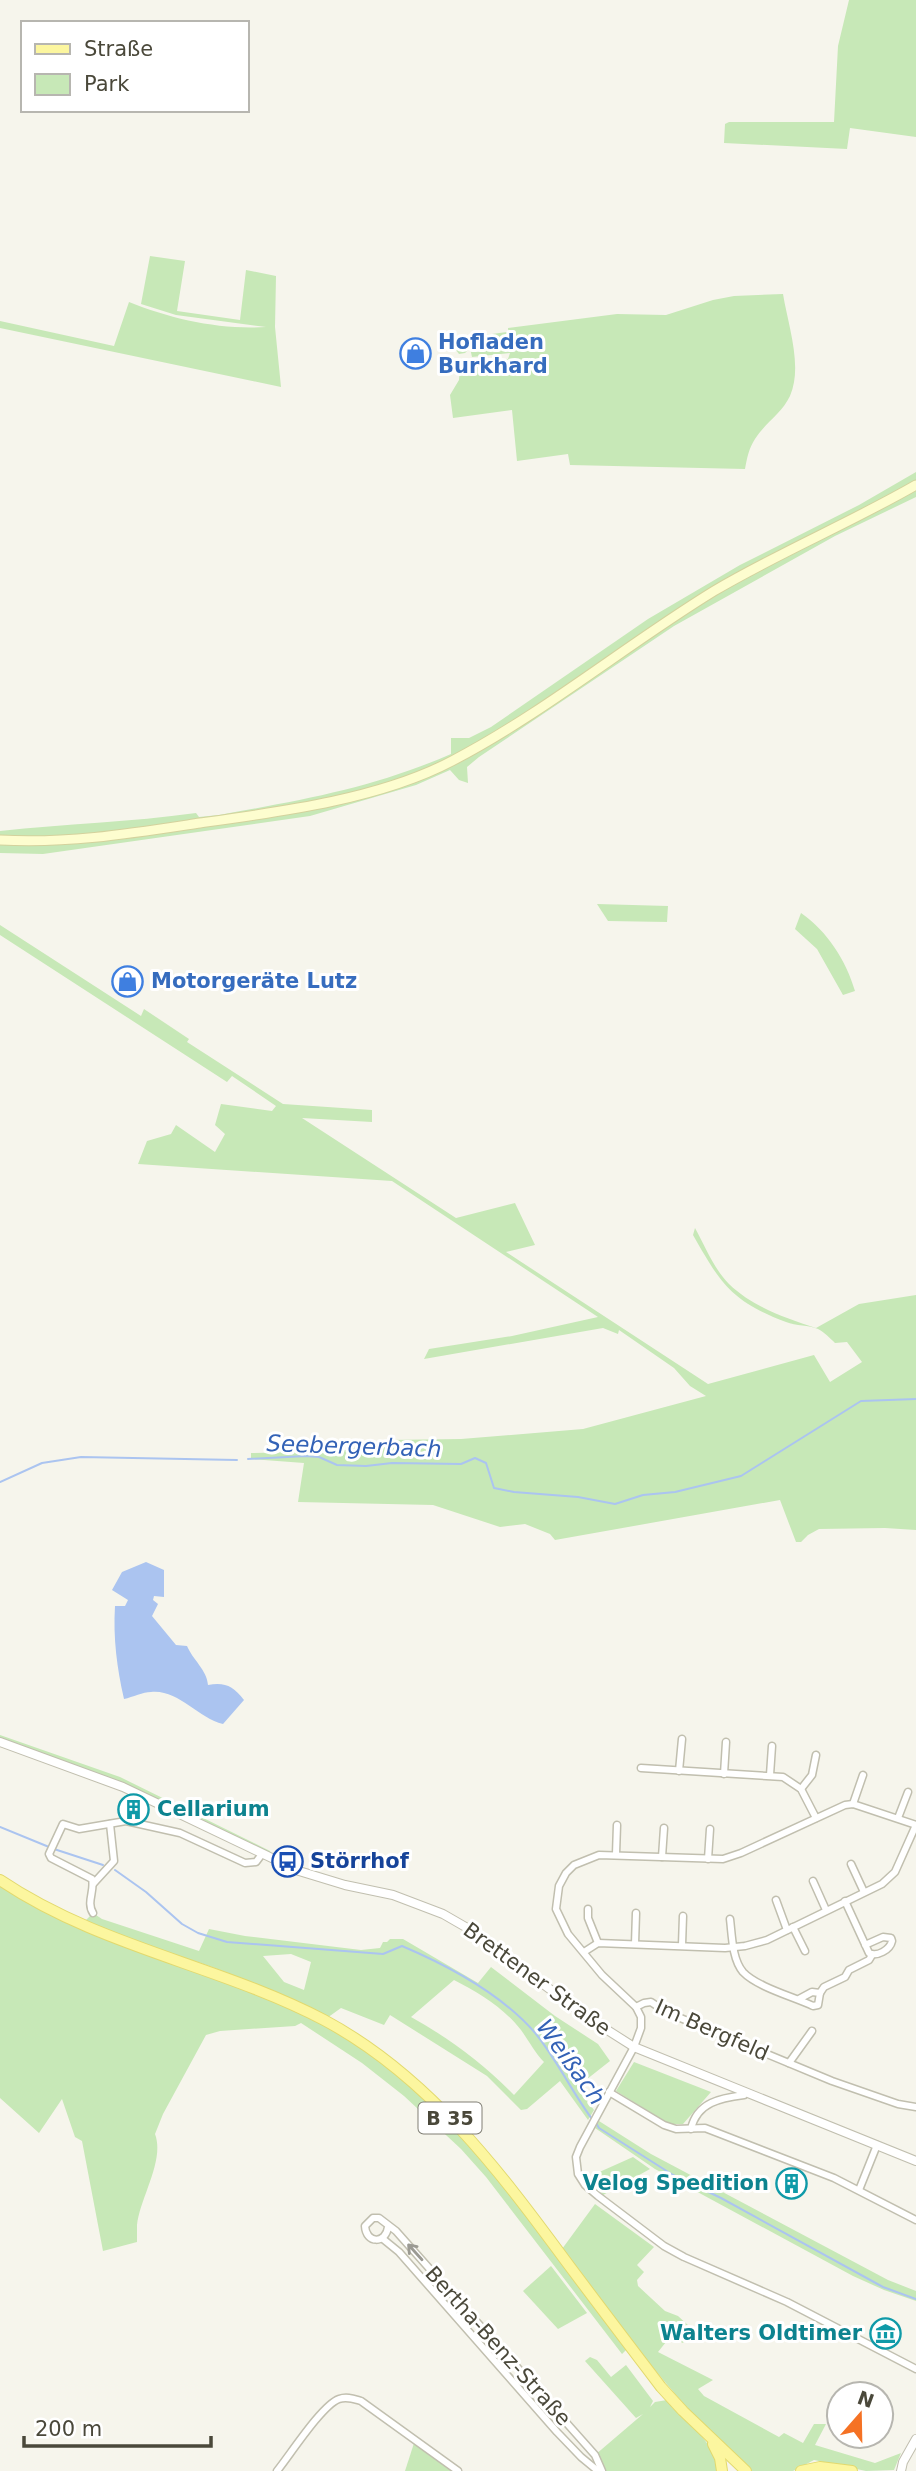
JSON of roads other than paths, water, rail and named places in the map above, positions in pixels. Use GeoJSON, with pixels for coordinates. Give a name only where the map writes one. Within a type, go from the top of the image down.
{"type":"FeatureCollection","features":[{"type":"Feature","properties":{"kind":"main road"},"geometry":{"type":"LineString","coordinates":[[0,840],[74,840],[250,816],[326,802],[417,777],[450,762],[498,734],[673,617],[746,572],[916,485]]}},
{"type":"Feature","properties":{"kind":"main road","name":"B 35"},"geometry":{"type":"LineString","coordinates":[[0,1880],[60,1915],[283,2000],[327,2022],[369,2049],[409,2080],[483,2153],[661,2387],[746,2471]]}},
{"type":"Feature","properties":{"kind":"main road"},"geometry":{"type":"LineString","coordinates":[[709,2437],[720,2458],[722,2471]]}},
{"type":"Feature","properties":{"kind":"main road"},"geometry":{"type":"LineString","coordinates":[[801,2471],[820,2467],[852,2471]]}},
{"type":"Feature","properties":{"kind":"street"},"geometry":{"type":"LineString","coordinates":[[679,1771],[682,1739]]}},
{"type":"Feature","properties":{"kind":"street","name":"Brettener Straße"},"geometry":{"type":"LineString","coordinates":[[0,1742],[123,1787],[262,1854],[319,1878],[393,1895],[443,1914],[469,1929],[590,2019],[634,2047],[916,2161]]}},
{"type":"Feature","properties":{"kind":"street"},"geometry":{"type":"LineString","coordinates":[[724,1773],[726,1742]]}},
{"type":"Feature","properties":{"kind":"street"},"geometry":{"type":"LineString","coordinates":[[770,1775],[772,1746]]}},
{"type":"Feature","properties":{"kind":"street"},"geometry":{"type":"LineString","coordinates":[[801,1789],[813,1775],[816,1755]]}},
{"type":"Feature","properties":{"kind":"street"},"geometry":{"type":"LineString","coordinates":[[641,1768],[770,1775],[790,1780],[801,1789],[816,1818]]}},
{"type":"Feature","properties":{"kind":"street"},"geometry":{"type":"LineString","coordinates":[[853,1804],[863,1775]]}},
{"type":"Feature","properties":{"kind":"street"},"geometry":{"type":"LineString","coordinates":[[898,1818],[908,1792]]}},
{"type":"Feature","properties":{"kind":"street"},"geometry":{"type":"LineString","coordinates":[[583,1952],[598,1943],[734,1948],[766,1940],[881,1884],[895,1872],[916,1825],[853,1804],[741,1853],[723,1858],[617,1854],[599,1856],[574,1865],[566,1873],[559,1886],[556,1909],[561,1923],[583,1952],[602,1975],[636,2007],[641,2017],[641,2028],[634,2047],[576,2157],[578,2174],[585,2185],[664,2246],[684,2258],[807,2312],[916,2369]]}},
{"type":"Feature","properties":{"kind":"street"},"geometry":{"type":"LineString","coordinates":[[93,1913],[90,1902],[92,1879],[51,1858],[50,1851],[63,1824],[79,1829],[126,1821],[180,1833],[245,1863],[256,1862],[262,1854]]}},
{"type":"Feature","properties":{"kind":"street"},"geometry":{"type":"LineString","coordinates":[[93,1884],[114,1861],[110,1824]]}},
{"type":"Feature","properties":{"kind":"street"},"geometry":{"type":"LineString","coordinates":[[617,1825],[617,1854]]}},
{"type":"Feature","properties":{"kind":"street"},"geometry":{"type":"LineString","coordinates":[[662,1857],[664,1828]]}},
{"type":"Feature","properties":{"kind":"street"},"geometry":{"type":"LineString","coordinates":[[708,1859],[710,1829]]}},
{"type":"Feature","properties":{"kind":"street"},"geometry":{"type":"LineString","coordinates":[[851,1864],[864,1892]]}},
{"type":"Feature","properties":{"kind":"street"},"geometry":{"type":"LineString","coordinates":[[813,1881],[826,1910]]}},
{"type":"Feature","properties":{"kind":"street"},"geometry":{"type":"LineString","coordinates":[[776,1900],[805,1951]]}},
{"type":"Feature","properties":{"kind":"street"},"geometry":{"type":"LineString","coordinates":[[845,1901],[872,1955]]}},
{"type":"Feature","properties":{"kind":"street"},"geometry":{"type":"LineString","coordinates":[[588,1909],[588,1918],[598,1943]]}},
{"type":"Feature","properties":{"kind":"street"},"geometry":{"type":"LineString","coordinates":[[635,1944],[636,1913]]}},
{"type":"Feature","properties":{"kind":"street"},"geometry":{"type":"LineString","coordinates":[[682,1945],[683,1916]]}},
{"type":"Feature","properties":{"kind":"street"},"geometry":{"type":"LineString","coordinates":[[730,1919],[734,1948],[743,1971],[761,1983],[813,2006],[818,2005],[824,1987],[845,1977],[849,1970],[872,1955],[888,1949],[892,1941],[891,1938],[883,1937],[865,1945]]}},
{"type":"Feature","properties":{"kind":"street"},"geometry":{"type":"LineString","coordinates":[[799,1999],[812,1992],[820,1993]]}},
{"type":"Feature","properties":{"kind":"street","name":"Im Bergfeld"},"geometry":{"type":"LineString","coordinates":[[636,2007],[652,2002],[666,2012],[789,2063],[871,2095],[916,2107]]}},
{"type":"Feature","properties":{"kind":"street","name":"Im Bergfeld"},"geometry":{"type":"LineString","coordinates":[[789,2063],[812,2031]]}},
{"type":"Feature","properties":{"kind":"street"},"geometry":{"type":"LineString","coordinates":[[609,2092],[664,2125],[676,2129],[705,2128],[834,2178],[916,2220]]}},
{"type":"Feature","properties":{"kind":"street"},"geometry":{"type":"LineString","coordinates":[[691,2129],[700,2111],[711,2102],[744,2095],[745,2092]]}},
{"type":"Feature","properties":{"kind":"street"},"geometry":{"type":"LineString","coordinates":[[859,2190],[877,2146]]}},
{"type":"Feature","properties":{"kind":"street","name":"Bertha-Benz-Straße"},"geometry":{"type":"LineString","coordinates":[[373,2218],[386,2222],[416,2253],[595,2455],[600,2471],[581,2458],[557,2432],[398,2252],[383,2239],[370,2239],[366,2226],[373,2218]]}},
{"type":"Feature","properties":{"kind":"street"},"geometry":{"type":"LineString","coordinates":[[383,2239],[388,2227]]}},
{"type":"Feature","properties":{"kind":"street"},"geometry":{"type":"LineString","coordinates":[[277,2471],[326,2408],[337,2399],[348,2397],[361,2401],[458,2471]]}},
{"type":"Feature","properties":{"kind":"street"},"geometry":{"type":"LineString","coordinates":[[901,2471],[916,2439]]}},
{"type":"Feature","properties":{"kind":"water"},"geometry":{"type":"Polygon","coordinates":[[[146,1562],[164,1570],[164,1597],[154,1596],[153,1600],[158,1604],[152,1616],[176,1645],[187,1646],[208,1685],[228,1686],[244,1700],[223,1724],[161,1692],[148,1692],[124,1699],[116,1653],[115,1606],[125,1606],[128,1600],[112,1590],[122,1572],[146,1562]]]}},
{"type":"Feature","properties":{"kind":"waterway","name":"Seebergerbach"},"geometry":{"type":"LineString","coordinates":[[248,1459],[306,1456],[319,1457],[337,1465],[366,1466],[392,1463],[461,1464],[475,1458],[486,1463],[494,1488],[615,1504],[643,1495],[675,1492],[741,1476],[861,1401],[916,1399]]}},
{"type":"Feature","properties":{"kind":"waterway","name":"Seebergerbach"},"geometry":{"type":"LineString","coordinates":[[0,1482],[42,1463],[81,1457],[237,1460]]}},
{"type":"Feature","properties":{"kind":"waterway","name":"Weißach"},"geometry":{"type":"LineString","coordinates":[[0,1827],[49,1847]]}},
{"type":"Feature","properties":{"kind":"waterway","name":"Weißach"},"geometry":{"type":"LineString","coordinates":[[54,1849],[103,1865]]}},
{"type":"Feature","properties":{"kind":"waterway","name":"Weißach"},"geometry":{"type":"LineString","coordinates":[[115,1870],[146,1892],[182,1924],[198,1933],[227,1942],[383,1954],[402,1946],[438,1963],[491,1994],[536,2034],[592,2119]]}},
{"type":"Feature","properties":{"kind":"waterway","name":"Weißach"},"geometry":{"type":"LineString","coordinates":[[596,2123],[599,2128],[673,2175],[721,2198],[883,2287],[916,2299]]}},
{"type":"Feature","properties":{"kind":"place","name":"Hofladen Burkhard"},"geometry":{"type":"Point","coordinates":[415,354]}},
{"type":"Feature","properties":{"kind":"place","name":"Motorgeräte Lutz"},"geometry":{"type":"Point","coordinates":[128,981]}},
{"type":"Feature","properties":{"kind":"place","name":"Cellarium"},"geometry":{"type":"Point","coordinates":[134,1809]}},
{"type":"Feature","properties":{"kind":"place","name":"Störrhof"},"geometry":{"type":"Point","coordinates":[287,1861]}},
{"type":"Feature","properties":{"kind":"place","name":"Velog Spedition"},"geometry":{"type":"Point","coordinates":[792,2183]}},
{"type":"Feature","properties":{"kind":"place","name":"Walters Oldtimer"},"geometry":{"type":"Point","coordinates":[885,2333]}}]}
